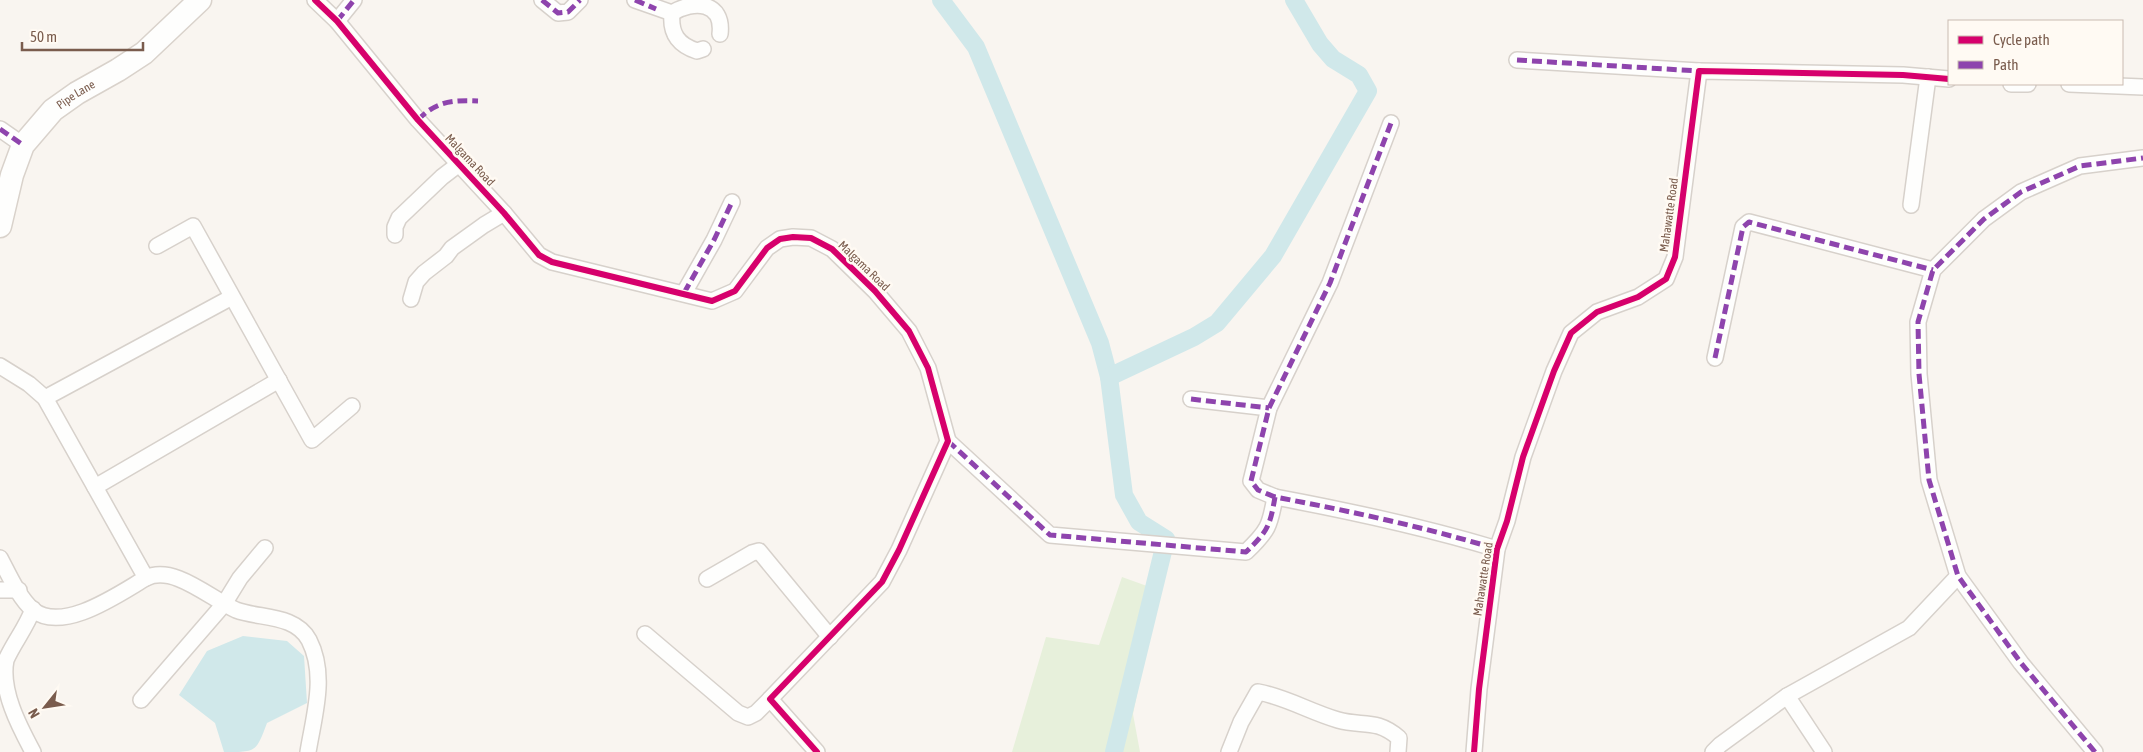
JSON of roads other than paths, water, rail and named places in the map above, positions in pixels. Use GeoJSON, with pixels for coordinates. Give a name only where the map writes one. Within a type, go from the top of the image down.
{"type":"FeatureCollection","features":[{"type":"Feature","properties":{"kind":"street","name":"Pipe Lane"},"geometry":{"type":"LineString","coordinates":[[0,226],[12,175],[23,145],[53,110],[144,52],[200,0]]}},
{"type":"Feature","properties":{"kind":"street","name":"Malgama Road"},"geometry":{"type":"LineString","coordinates":[[314,0],[337,20],[418,120],[504,213],[539,255],[552,262],[712,301],[725,297],[735,291],[767,248],[780,239],[793,237],[811,238],[832,249],[875,290],[909,331],[928,368],[948,441]]}},
{"type":"Feature","properties":{"kind":"street"},"geometry":{"type":"LineString","coordinates":[[337,20],[354,0]]}},
{"type":"Feature","properties":{"kind":"street"},"geometry":{"type":"LineString","coordinates":[[542,0],[558,13],[568,12],[580,0]]}},
{"type":"Feature","properties":{"kind":"street"},"geometry":{"type":"LineString","coordinates":[[635,0],[672,13],[694,2],[703,3],[715,12],[721,27],[720,34]]}},
{"type":"Feature","properties":{"kind":"street"},"geometry":{"type":"LineString","coordinates":[[672,13],[673,34],[680,44],[697,51],[702,49]]}},
{"type":"Feature","properties":{"kind":"street"},"geometry":{"type":"LineString","coordinates":[[1517,60],[1698,71],[1948,79]]}},
{"type":"Feature","properties":{"kind":"street","name":"Mahawatte Road"},"geometry":{"type":"LineString","coordinates":[[1474,752],[1479,689],[1497,549],[1507,521],[1523,457],[1554,371],[1571,333],[1597,312],[1638,298],[1666,279],[1675,257],[1698,71]]}},
{"type":"Feature","properties":{"kind":"street"},"geometry":{"type":"LineString","coordinates":[[1910,205],[1928,77]]}},
{"type":"Feature","properties":{"kind":"street"},"geometry":{"type":"LineString","coordinates":[[2094,85],[2143,87]]}},
{"type":"Feature","properties":{"kind":"street"},"geometry":{"type":"LineString","coordinates":[[1391,123],[1330,283],[1269,408],[1251,481],[1258,490],[1275,497],[1355,513],[1457,537],[1497,549]]}},
{"type":"Feature","properties":{"kind":"street"},"geometry":{"type":"LineString","coordinates":[[0,129],[23,145]]}},
{"type":"Feature","properties":{"kind":"street"},"geometry":{"type":"LineString","coordinates":[[2095,752],[2021,663],[1958,576],[1929,480],[1919,374],[1918,322],[1933,270],[1984,219],[2022,192],[2080,166],[2143,158]]}},
{"type":"Feature","properties":{"kind":"street"},"geometry":{"type":"LineString","coordinates":[[395,235],[395,227],[400,218],[442,177],[459,164]]}},
{"type":"Feature","properties":{"kind":"street"},"geometry":{"type":"LineString","coordinates":[[684,293],[714,240],[732,202]]}},
{"type":"Feature","properties":{"kind":"street"},"geometry":{"type":"LineString","coordinates":[[412,300],[416,282],[424,273],[446,256],[452,248],[504,213]]}},
{"type":"Feature","properties":{"kind":"street"},"geometry":{"type":"LineString","coordinates":[[1715,358],[1743,227],[1749,222],[1933,270]]}},
{"type":"Feature","properties":{"kind":"street"},"geometry":{"type":"LineString","coordinates":[[157,246],[193,226],[312,440],[352,406]]}},
{"type":"Feature","properties":{"kind":"street"},"geometry":{"type":"LineString","coordinates":[[45,398],[232,297]]}},
{"type":"Feature","properties":{"kind":"street"},"geometry":{"type":"LineString","coordinates":[[0,366],[29,384],[45,398],[146,578]]}},
{"type":"Feature","properties":{"kind":"street"},"geometry":{"type":"LineString","coordinates":[[95,487],[279,380]]}},
{"type":"Feature","properties":{"kind":"street"},"geometry":{"type":"LineString","coordinates":[[1190,399],[1269,408]]}},
{"type":"Feature","properties":{"kind":"street"},"geometry":{"type":"LineString","coordinates":[[645,634],[738,713],[748,717],[770,700],[882,582],[907,534],[948,441],[1050,535],[1246,552],[1271,523],[1275,497]]}},
{"type":"Feature","properties":{"kind":"street"},"geometry":{"type":"LineString","coordinates":[[141,700],[224,604],[240,578],[265,548]]}},
{"type":"Feature","properties":{"kind":"street"},"geometry":{"type":"LineString","coordinates":[[707,579],[752,553],[759,551],[830,637]]}},
{"type":"Feature","properties":{"kind":"street"},"geometry":{"type":"LineString","coordinates":[[0,558],[33,609],[56,617],[79,614],[157,574],[182,581],[236,610],[299,628],[307,637],[317,662],[319,675],[308,752]]}},
{"type":"Feature","properties":{"kind":"street"},"geometry":{"type":"LineString","coordinates":[[1719,750],[1787,696],[1909,628],[1958,576]]}},
{"type":"Feature","properties":{"kind":"street"},"geometry":{"type":"LineString","coordinates":[[0,590],[19,590]]}},
{"type":"Feature","properties":{"kind":"street"},"geometry":{"type":"LineString","coordinates":[[32,752],[5,698],[1,678],[6,658],[23,633],[33,609]]}},
{"type":"Feature","properties":{"kind":"street"},"geometry":{"type":"LineString","coordinates":[[1229,752],[1241,722],[1258,692],[1278,696],[1299,706],[1339,720],[1373,724],[1392,732],[1399,738],[1398,752]]}},
{"type":"Feature","properties":{"kind":"street"},"geometry":{"type":"LineString","coordinates":[[1787,696],[1824,752]]}},
{"type":"Feature","properties":{"kind":"street"},"geometry":{"type":"LineString","coordinates":[[770,700],[818,752]]}},
{"type":"Feature","properties":{"kind":"water"},"geometry":{"type":"Polygon","coordinates":[[[243,636],[287,641],[304,656],[307,703],[267,723],[260,740],[254,748],[243,752],[224,752],[215,723],[179,695],[207,651],[243,636]]]}},
{"type":"Feature","properties":{"kind":"waterway"},"geometry":{"type":"LineString","coordinates":[[941,0],[976,47],[1100,343],[1109,377],[1124,495],[1139,522],[1166,539],[1114,752]]}},
{"type":"Feature","properties":{"kind":"waterway"},"geometry":{"type":"LineString","coordinates":[[1109,377],[1194,337],[1217,323],[1273,256],[1368,91],[1359,75],[1333,59],[1320,44],[1294,0]]}}]}
